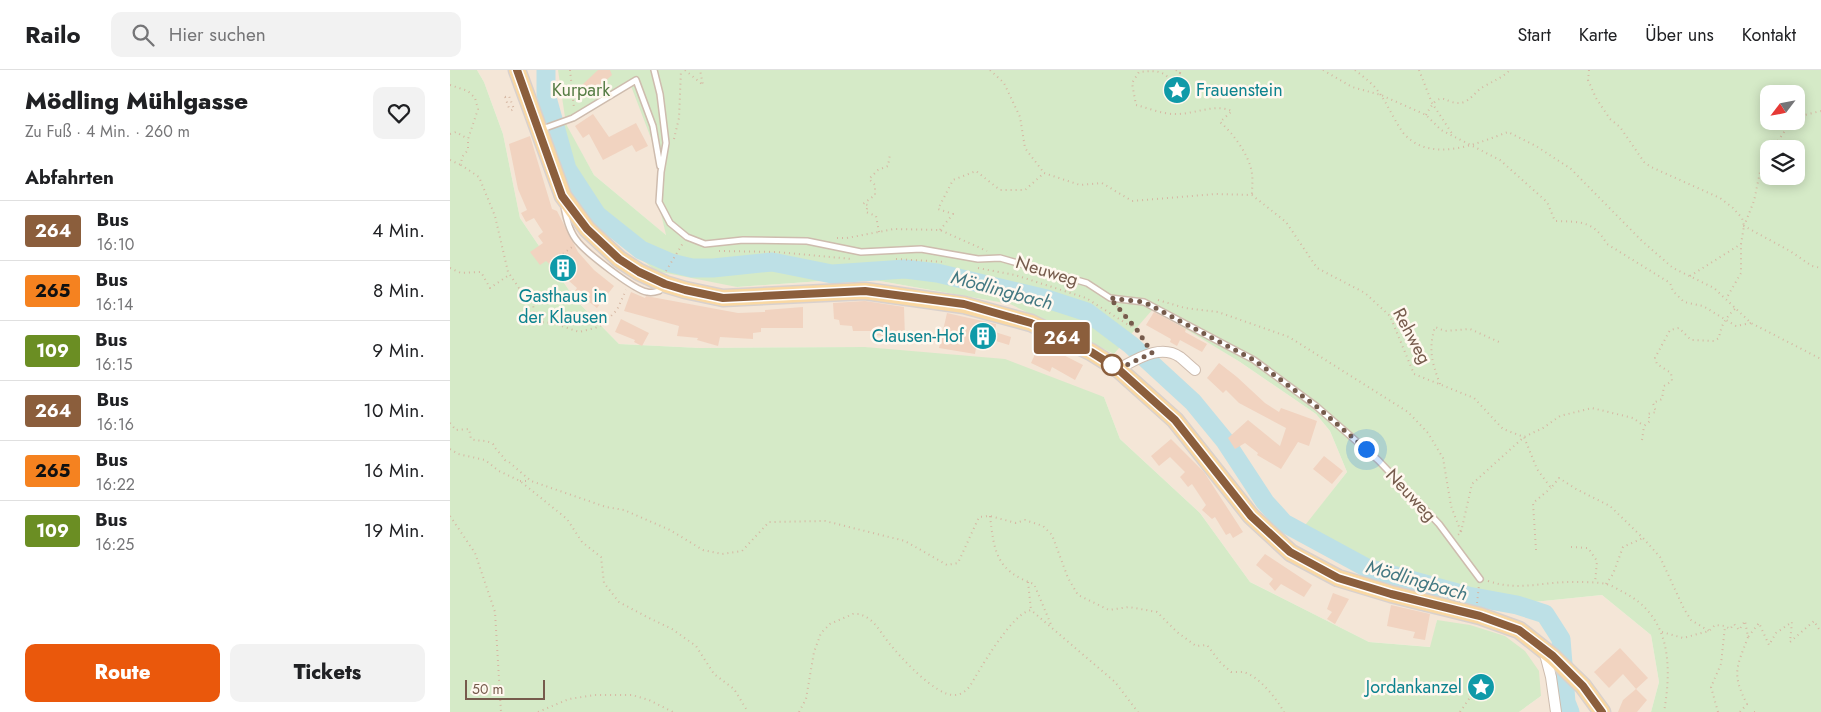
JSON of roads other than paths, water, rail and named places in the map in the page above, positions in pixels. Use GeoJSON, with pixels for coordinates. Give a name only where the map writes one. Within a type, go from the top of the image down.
{"type":"FeatureCollection","features":[{"type":"Feature","properties":{"kind":"main road"},"geometry":{"type":"LineString","coordinates":[[517,70],[562,196],[587,229],[604,246],[639,272],[705,295],[723,298],[865,291],[964,304],[1031,323],[1091,352],[1118,369],[1175,420],[1251,516],[1290,552],[1338,578],[1391,594],[1480,616],[1519,630],[1548,653],[1583,686],[1602,712]]}},
{"type":"Feature","properties":{"kind":"street"},"geometry":{"type":"LineString","coordinates":[[1118,369],[1151,353],[1165,352],[1178,356],[1195,370]]}},
{"type":"Feature","properties":{"kind":"street"},"geometry":{"type":"LineString","coordinates":[[1548,653],[1555,709]]}},
{"type":"Feature","properties":{"kind":"lane","name":"Neuweg"},"geometry":{"type":"LineString","coordinates":[[654,70],[660,94],[666,143],[661,172],[660,202],[670,223],[687,237],[705,244],[743,240],[807,241],[861,252],[921,249],[978,258],[1000,258],[1086,283],[1110,298],[1144,302],[1254,360],[1316,406],[1378,460],[1452,541],[1480,579]]}},
{"type":"Feature","properties":{"kind":"lane"},"geometry":{"type":"LineString","coordinates":[[545,128],[573,118],[636,80],[653,126],[661,172]]}},
{"type":"Feature","properties":{"kind":"lane"},"geometry":{"type":"LineString","coordinates":[[562,196],[566,216],[578,242],[595,258],[629,283],[647,292],[659,291],[664,280]]}},
{"type":"Feature","properties":{"kind":"waterway","name":"Mödlingbach"},"geometry":{"type":"LineString","coordinates":[[546,70],[546,94],[567,169],[597,215],[641,250],[671,263],[692,268],[713,268],[772,262],[832,274],[905,269],[937,273],[1047,299],[1087,312],[1131,345],[1193,402],[1225,441],[1265,502],[1284,523],[1367,568],[1468,596],[1517,605],[1545,614],[1561,639],[1566,702],[1570,712]]}},
{"type":"Feature","properties":{"kind":"place","name":"Frauenstein"},"geometry":{"type":"Point","coordinates":[1177,90]}},
{"type":"Feature","properties":{"kind":"place","name":"Gasthaus in der Klausen"},"geometry":{"type":"Point","coordinates":[563,268]}},
{"type":"Feature","properties":{"kind":"place","name":"Clausen-Hof"},"geometry":{"type":"Point","coordinates":[983,336]}},
{"type":"Feature","properties":{"kind":"place","name":"Jordankanzel"},"geometry":{"type":"Point","coordinates":[1481,687]}},
{"type":"Feature","properties":{"kind":"park label","name":"Kurpark"},"geometry":{"type":"Point","coordinates":[581,90]}}]}
